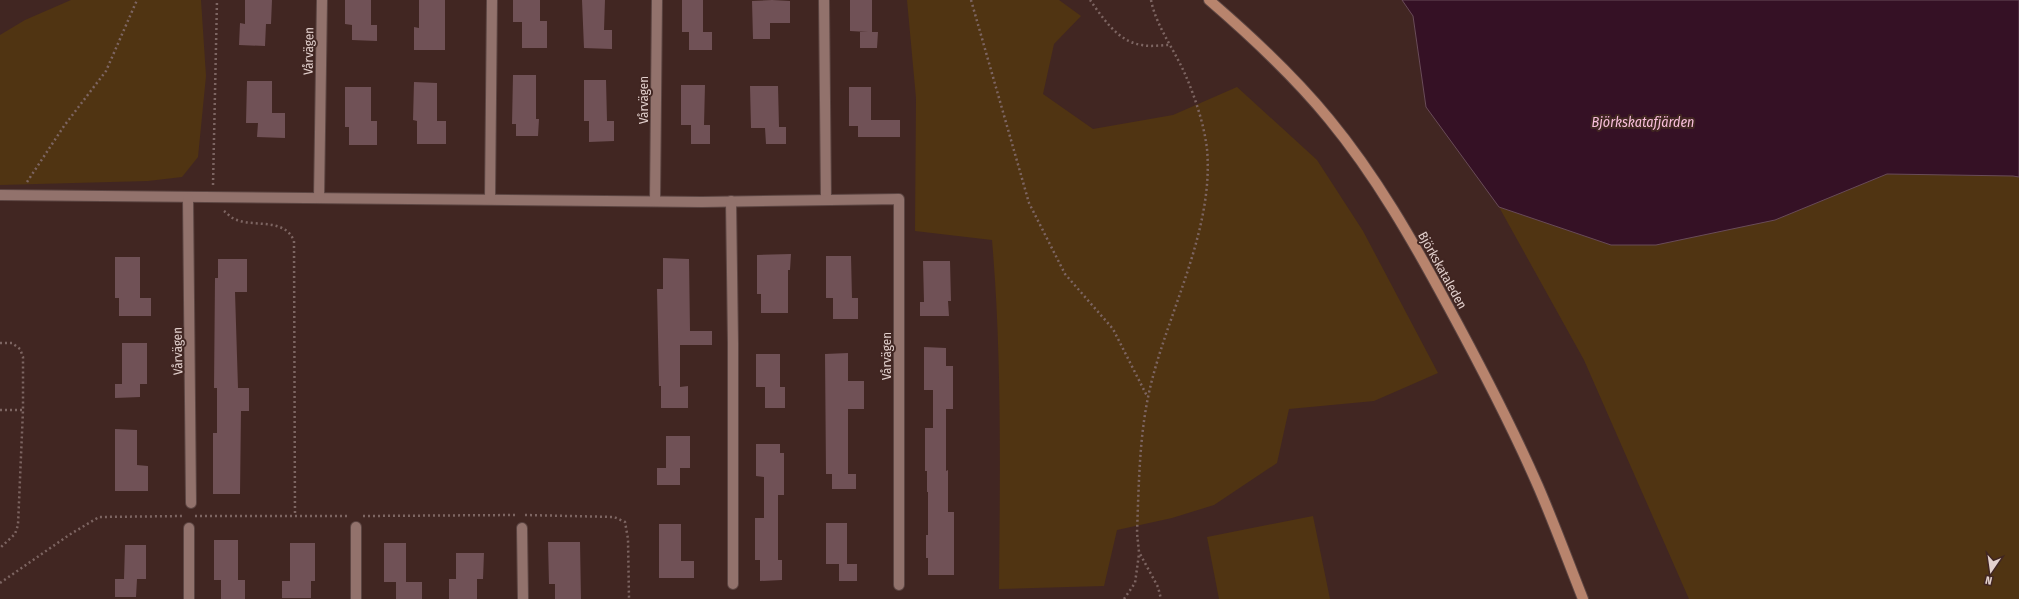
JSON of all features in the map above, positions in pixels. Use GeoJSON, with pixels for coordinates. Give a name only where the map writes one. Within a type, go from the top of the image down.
{"type":"FeatureCollection","features":[{"type":"Feature","properties":{"kind":"main road","name":"Björkskataleden"},"geometry":{"type":"LineString","coordinates":[[1209,0],[1267,51],[1298,83],[1329,118],[1388,202],[1426,265],[1484,372],[1538,486],[1583,599]]}},
{"type":"Feature","properties":{"kind":"street","name":"Vårvägen"},"geometry":{"type":"LineString","coordinates":[[319,198],[322,0]]}},
{"type":"Feature","properties":{"kind":"street"},"geometry":{"type":"LineString","coordinates":[[490,199],[492,0]]}},
{"type":"Feature","properties":{"kind":"street","name":"Vårvägen"},"geometry":{"type":"LineString","coordinates":[[655,201],[657,0]]}},
{"type":"Feature","properties":{"kind":"street"},"geometry":{"type":"LineString","coordinates":[[824,0],[826,200]]}},
{"type":"Feature","properties":{"kind":"street","name":"Vårvägen"},"geometry":{"type":"LineString","coordinates":[[0,195],[113,195],[188,198],[655,201],[899,199],[899,585]]}},
{"type":"Feature","properties":{"kind":"street","name":"Vårvägen"},"geometry":{"type":"LineString","coordinates":[[188,198],[191,504]]}},
{"type":"Feature","properties":{"kind":"street"},"geometry":{"type":"LineString","coordinates":[[731,201],[733,343],[733,584]]}},
{"type":"Feature","properties":{"kind":"street"},"geometry":{"type":"LineString","coordinates":[[356,527],[356,599]]}},
{"type":"Feature","properties":{"kind":"street"},"geometry":{"type":"LineString","coordinates":[[189,528],[189,599]]}},
{"type":"Feature","properties":{"kind":"street"},"geometry":{"type":"LineString","coordinates":[[522,528],[523,599]]}},
{"type":"Feature","properties":{"kind":"path"},"geometry":{"type":"LineString","coordinates":[[18,195],[64,126],[106,71],[137,0]]}},
{"type":"Feature","properties":{"kind":"path"},"geometry":{"type":"LineString","coordinates":[[217,0],[213,186],[223,209],[233,218],[238,221],[281,227],[290,233],[294,241],[296,516]]}},
{"type":"Feature","properties":{"kind":"path"},"geometry":{"type":"LineString","coordinates":[[971,0],[1029,203],[1065,274],[1113,329],[1148,396]]}},
{"type":"Feature","properties":{"kind":"path"},"geometry":{"type":"LineString","coordinates":[[1090,0],[1118,35],[1131,42],[1142,45],[1170,45]]}},
{"type":"Feature","properties":{"kind":"path"},"geometry":{"type":"LineString","coordinates":[[1124,599],[1135,583],[1139,552],[1137,533],[1141,451],[1148,396],[1191,256],[1204,205],[1207,182],[1207,150],[1201,120],[1185,74],[1155,14],[1151,0]]}},
{"type":"Feature","properties":{"kind":"path"},"geometry":{"type":"LineString","coordinates":[[0,343],[12,343],[20,349],[23,357],[23,410],[18,524],[14,534],[0,548]]}},
{"type":"Feature","properties":{"kind":"path"},"geometry":{"type":"LineString","coordinates":[[0,410],[23,410]]}},
{"type":"Feature","properties":{"kind":"path"},"geometry":{"type":"LineString","coordinates":[[356,516],[522,514],[614,517],[625,522],[628,539],[629,599]]}},
{"type":"Feature","properties":{"kind":"path"},"geometry":{"type":"LineString","coordinates":[[0,582],[69,535],[99,518],[349,516]]}},
{"type":"Feature","properties":{"kind":"path"},"geometry":{"type":"LineString","coordinates":[[1139,552],[1156,582],[1161,599]]}},
{"type":"Feature","properties":{"kind":"shaded area"},"geometry":{"type":"Polygon","coordinates":[[[71,0],[201,0],[206,76],[198,157],[182,177],[148,181],[0,185],[0,35],[25,20],[71,0]]]}},
{"type":"Feature","properties":{"kind":"shaded area"},"geometry":{"type":"Polygon","coordinates":[[[907,0],[1059,0],[1081,16],[1054,44],[1043,94],[1093,129],[1173,115],[1237,87],[1317,160],[1363,231],[1438,373],[1374,401],[1289,409],[1277,463],[1214,505],[1172,518],[1117,530],[1104,586],[999,589],[999,371],[992,240],[915,231],[916,98],[907,0]]]}},
{"type":"Feature","properties":{"kind":"shaded area"},"geometry":{"type":"Polygon","coordinates":[[[1887,174],[2019,177],[2019,599],[1689,599],[1584,360],[1499,207],[1611,245],[1775,220],[1887,174]]]}},
{"type":"Feature","properties":{"kind":"shaded area"},"geometry":{"type":"Polygon","coordinates":[[[1313,516],[1330,599],[1219,599],[1207,537],[1313,516]]]}},
{"type":"Feature","properties":{"kind":"water","name":"Björkskatafjärden"},"geometry":{"type":"Polygon","coordinates":[[[1402,0],[2019,0],[2019,177],[1887,174],[1775,220],[1656,245],[1611,245],[1499,207],[1426,107],[1413,16],[1402,0]]]}},
{"type":"Feature","properties":{"kind":"building"},"geometry":{"type":"Polygon","coordinates":[[[245,0],[272,0],[271,24],[266,24],[265,46],[239,45],[240,23],[245,24],[245,0]]]}},
{"type":"Feature","properties":{"kind":"building"},"geometry":{"type":"Polygon","coordinates":[[[345,0],[371,0],[371,25],[377,25],[377,41],[352,40],[352,25],[345,24],[345,0]]]}},
{"type":"Feature","properties":{"kind":"building"},"geometry":{"type":"Polygon","coordinates":[[[419,0],[445,0],[445,50],[414,50],[414,27],[419,28],[419,0]]]}},
{"type":"Feature","properties":{"kind":"building"},"geometry":{"type":"Polygon","coordinates":[[[513,0],[540,0],[540,21],[547,21],[547,48],[522,48],[522,22],[513,22],[513,0]]]}},
{"type":"Feature","properties":{"kind":"building"},"geometry":{"type":"Polygon","coordinates":[[[582,0],[605,0],[604,30],[612,30],[612,49],[584,48],[582,0]]]}},
{"type":"Feature","properties":{"kind":"building"},"geometry":{"type":"Polygon","coordinates":[[[682,0],[703,0],[703,32],[712,32],[712,50],[689,50],[689,32],[682,32],[682,0]]]}},
{"type":"Feature","properties":{"kind":"building"},"geometry":{"type":"Polygon","coordinates":[[[850,0],[872,0],[872,32],[878,32],[877,48],[860,48],[860,32],[868,32],[850,31],[850,0]]]}},
{"type":"Feature","properties":{"kind":"building"},"geometry":{"type":"Polygon","coordinates":[[[752,1],[790,1],[790,23],[770,23],[770,39],[753,39],[752,1]]]}},
{"type":"Feature","properties":{"kind":"building"},"geometry":{"type":"Polygon","coordinates":[[[513,75],[536,75],[536,119],[539,119],[538,136],[516,136],[516,124],[512,124],[513,75]]]}},
{"type":"Feature","properties":{"kind":"building"},"geometry":{"type":"Polygon","coordinates":[[[584,80],[606,80],[607,121],[614,121],[614,141],[589,142],[589,121],[584,121],[584,80]]]}},
{"type":"Feature","properties":{"kind":"building"},"geometry":{"type":"Polygon","coordinates":[[[247,81],[272,81],[272,113],[285,113],[285,138],[257,137],[258,123],[246,123],[247,81]]]}},
{"type":"Feature","properties":{"kind":"building"},"geometry":{"type":"Polygon","coordinates":[[[414,82],[437,83],[437,121],[446,121],[446,144],[417,144],[417,121],[413,120],[414,82]]]}},
{"type":"Feature","properties":{"kind":"building"},"geometry":{"type":"Polygon","coordinates":[[[681,85],[705,85],[704,125],[710,125],[710,144],[691,144],[691,125],[681,125],[681,85]]]}},
{"type":"Feature","properties":{"kind":"building"},"geometry":{"type":"Polygon","coordinates":[[[750,86],[778,86],[779,127],[786,127],[786,144],[766,144],[765,128],[751,128],[750,86]]]}},
{"type":"Feature","properties":{"kind":"building"},"geometry":{"type":"Polygon","coordinates":[[[345,87],[371,87],[371,121],[377,121],[377,145],[349,145],[349,127],[345,127],[345,87]]]}},
{"type":"Feature","properties":{"kind":"building"},"geometry":{"type":"Polygon","coordinates":[[[849,87],[871,87],[871,120],[900,120],[900,137],[858,137],[858,126],[849,126],[849,87]]]}},
{"type":"Feature","properties":{"kind":"building"},"geometry":{"type":"Polygon","coordinates":[[[791,254],[790,270],[788,270],[788,313],[761,313],[761,294],[757,294],[757,255],[791,254]]]}},
{"type":"Feature","properties":{"kind":"building"},"geometry":{"type":"Polygon","coordinates":[[[826,256],[851,256],[852,298],[858,298],[858,319],[833,319],[833,298],[826,298],[826,256]]]}},
{"type":"Feature","properties":{"kind":"building"},"geometry":{"type":"Polygon","coordinates":[[[115,257],[140,257],[140,298],[151,298],[151,316],[119,316],[119,298],[115,298],[115,257]]]}},
{"type":"Feature","properties":{"kind":"building"},"geometry":{"type":"Polygon","coordinates":[[[663,258],[689,259],[690,331],[712,331],[712,345],[680,345],[680,387],[688,386],[688,408],[661,408],[661,386],[659,386],[657,289],[663,289],[663,258]]]}},
{"type":"Feature","properties":{"kind":"building"},"geometry":{"type":"Polygon","coordinates":[[[218,259],[247,259],[247,292],[235,292],[238,388],[249,388],[249,411],[241,411],[240,494],[213,494],[213,433],[217,433],[217,388],[214,388],[215,278],[218,278],[218,259]]]}},
{"type":"Feature","properties":{"kind":"building"},"geometry":{"type":"Polygon","coordinates":[[[923,261],[950,261],[951,301],[948,301],[949,316],[920,316],[920,302],[924,302],[923,261]]]}},
{"type":"Feature","properties":{"kind":"building"},"geometry":{"type":"Polygon","coordinates":[[[122,343],[147,343],[147,384],[140,384],[140,397],[115,398],[115,384],[122,384],[122,343]]]}},
{"type":"Feature","properties":{"kind":"building"},"geometry":{"type":"Polygon","coordinates":[[[924,347],[946,348],[946,366],[953,366],[953,409],[946,409],[946,471],[948,470],[948,512],[954,512],[954,575],[928,575],[926,535],[928,535],[928,492],[927,471],[925,471],[925,428],[933,428],[933,390],[924,390],[924,347]]]}},
{"type":"Feature","properties":{"kind":"building"},"geometry":{"type":"Polygon","coordinates":[[[848,353],[848,381],[864,381],[864,409],[848,409],[848,474],[856,474],[856,489],[832,489],[832,474],[826,474],[825,354],[848,353]]]}},
{"type":"Feature","properties":{"kind":"building"},"geometry":{"type":"Polygon","coordinates":[[[756,354],[780,354],[780,387],[785,387],[785,408],[765,408],[765,387],[756,387],[756,354]]]}},
{"type":"Feature","properties":{"kind":"building"},"geometry":{"type":"Polygon","coordinates":[[[115,429],[137,430],[137,465],[148,466],[148,491],[115,491],[115,429]]]}},
{"type":"Feature","properties":{"kind":"building"},"geometry":{"type":"Polygon","coordinates":[[[666,436],[690,436],[690,468],[680,468],[680,485],[657,485],[657,468],[666,468],[666,436]]]}},
{"type":"Feature","properties":{"kind":"building"},"geometry":{"type":"Polygon","coordinates":[[[756,444],[780,444],[780,453],[784,453],[784,495],[778,495],[778,560],[782,560],[782,580],[760,581],[760,560],[755,560],[755,518],[764,518],[764,477],[756,476],[756,444]]]}},
{"type":"Feature","properties":{"kind":"building"},"geometry":{"type":"Polygon","coordinates":[[[826,523],[847,523],[847,564],[826,564],[826,523]]]}},
{"type":"Feature","properties":{"kind":"building"},"geometry":{"type":"Polygon","coordinates":[[[659,524],[681,524],[681,561],[694,561],[694,578],[659,578],[659,524]]]}},
{"type":"Feature","properties":{"kind":"building"},"geometry":{"type":"Polygon","coordinates":[[[214,540],[238,540],[238,580],[245,580],[245,599],[221,599],[221,580],[214,580],[214,540]]]}},
{"type":"Feature","properties":{"kind":"building"},"geometry":{"type":"Polygon","coordinates":[[[548,542],[580,542],[581,599],[555,599],[555,584],[549,584],[548,542]]]}},
{"type":"Feature","properties":{"kind":"building"},"geometry":{"type":"Polygon","coordinates":[[[290,543],[315,543],[315,581],[311,581],[311,598],[282,598],[282,581],[290,581],[290,543]]]}},
{"type":"Feature","properties":{"kind":"building"},"geometry":{"type":"Polygon","coordinates":[[[384,543],[406,543],[406,582],[422,582],[422,599],[396,599],[396,582],[384,582],[384,543]]]}},
{"type":"Feature","properties":{"kind":"building"},"geometry":{"type":"Polygon","coordinates":[[[125,545],[146,545],[146,579],[137,579],[136,597],[115,597],[115,579],[124,579],[125,545]]]}},
{"type":"Feature","properties":{"kind":"building"},"geometry":{"type":"Polygon","coordinates":[[[456,553],[484,553],[483,579],[477,579],[477,599],[449,599],[449,579],[456,579],[456,553]]]}},
{"type":"Feature","properties":{"kind":"building"},"geometry":{"type":"Polygon","coordinates":[[[839,564],[857,564],[857,581],[839,581],[839,564]]]}}]}
